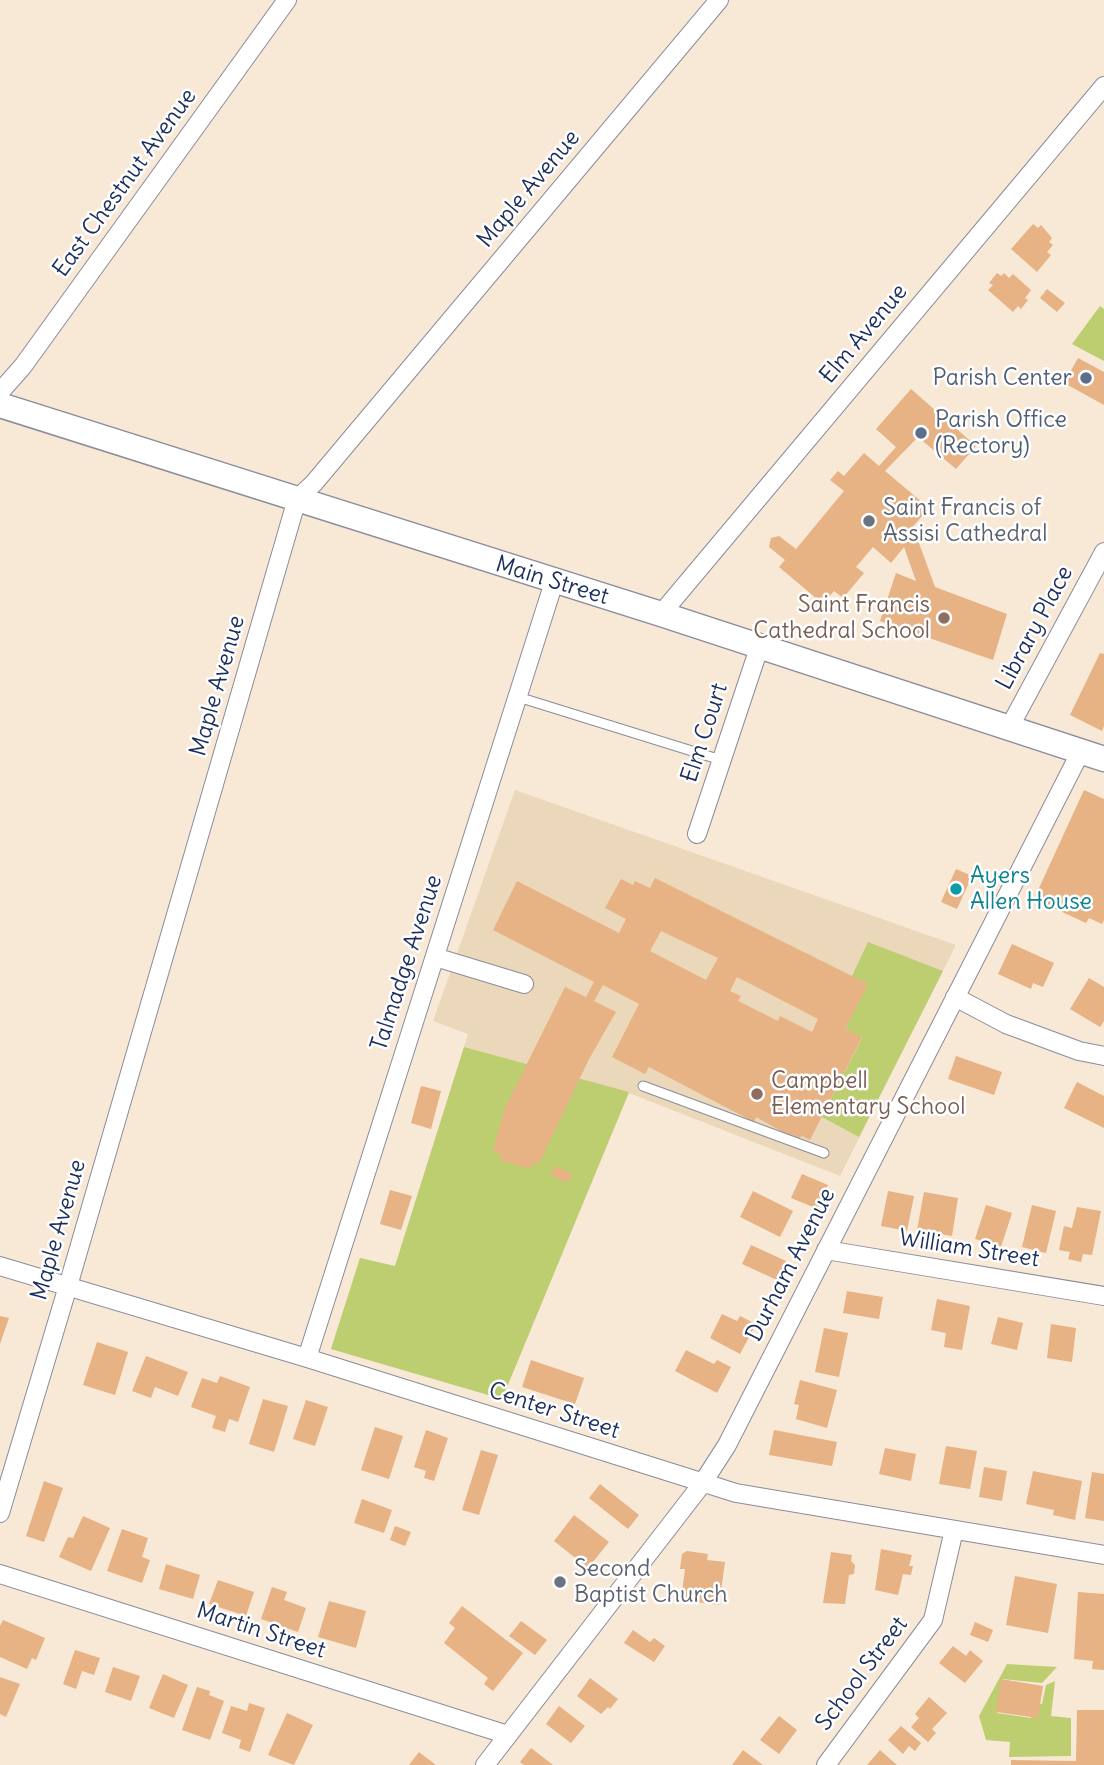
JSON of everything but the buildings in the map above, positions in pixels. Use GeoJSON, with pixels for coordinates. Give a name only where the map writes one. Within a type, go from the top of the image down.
{"type":"FeatureCollection","features":[{"type":"Feature","properties":{"kind":"street","name":"East Chestnut Avenue"},"geometry":{"type":"LineString","coordinates":[[0,392],[23,366],[287,0]]}},
{"type":"Feature","properties":{"kind":"street","name":"Maple Avenue"},"geometry":{"type":"LineString","coordinates":[[0,1513],[298,499],[314,484],[719,0]]}},
{"type":"Feature","properties":{"kind":"street","name":"Elm Avenue"},"geometry":{"type":"LineString","coordinates":[[661,614],[1104,86]]}},
{"type":"Feature","properties":{"kind":"street","name":"Main Street"},"geometry":{"type":"LineString","coordinates":[[0,405],[661,614],[1104,759]]}},
{"type":"Feature","properties":{"kind":"street","name":"Library Place"},"geometry":{"type":"LineString","coordinates":[[1009,728],[1104,552]]}},
{"type":"Feature","properties":{"kind":"street","name":"Talmadge Avenue"},"geometry":{"type":"LineString","coordinates":[[307,1358],[554,582]]}},
{"type":"Feature","properties":{"kind":"street","name":"Elm Court"},"geometry":{"type":"LineString","coordinates":[[697,834],[759,648]]}},
{"type":"Feature","properties":{"kind":"street","name":"Durham Avenue"},"geometry":{"type":"LineString","coordinates":[[485,1765],[702,1484],[727,1445],[1081,751]]}},
{"type":"Feature","properties":{"kind":"street"},"geometry":{"type":"LineString","coordinates":[[435,957],[524,984]]}},
{"type":"Feature","properties":{"kind":"street"},"geometry":{"type":"LineString","coordinates":[[955,997],[1006,1024],[1079,1051],[1104,1056]]}},
{"type":"Feature","properties":{"kind":"street","name":"William Street"},"geometry":{"type":"LineString","coordinates":[[826,1250],[1104,1296]]}},
{"type":"Feature","properties":{"kind":"street","name":"Center Street"},"geometry":{"type":"LineString","coordinates":[[0,1266],[307,1358],[736,1493],[1104,1555]]}},
{"type":"Feature","properties":{"kind":"street","name":"School Street"},"geometry":{"type":"LineString","coordinates":[[826,1765],[933,1620],[954,1530]]}},
{"type":"Feature","properties":{"kind":"street","name":"Martin Street"},"geometry":{"type":"LineString","coordinates":[[0,1574],[508,1735]]}},
{"type":"Feature","properties":{"kind":"lane"},"geometry":{"type":"LineString","coordinates":[[518,697],[721,760]]}},
{"type":"Feature","properties":{"kind":"lane"},"geometry":{"type":"LineString","coordinates":[[643,1086],[824,1153]]}},
{"type":"Feature","properties":{"kind":"shaded area","name":"Campbell Elementary School"},"geometry":{"type":"Polygon","coordinates":[[[515,790],[956,945],[840,1176],[629,1093],[502,1399],[331,1349],[360,1258],[395,1266],[468,1034],[433,1021],[515,790]]]}},
{"type":"Feature","properties":{"kind":"green space"},"geometry":{"type":"Polygon","coordinates":[[[1100,306],[1104,309],[1104,361],[1072,344],[1100,306]]]}},
{"type":"Feature","properties":{"kind":"green space"},"geometry":{"type":"Polygon","coordinates":[[[868,942],[943,971],[859,1137],[822,1117],[862,1038],[845,1029],[852,976],[868,942]]]}},
{"type":"Feature","properties":{"kind":"green space"},"geometry":{"type":"Polygon","coordinates":[[[464,1047],[629,1092],[502,1399],[331,1349],[360,1258],[395,1266],[464,1047]]]}},
{"type":"Feature","properties":{"kind":"green space"},"geometry":{"type":"Polygon","coordinates":[[[1007,1664],[1057,1667],[1042,1683],[1002,1679],[997,1713],[1031,1718],[1035,1703],[1042,1704],[1046,1685],[1055,1681],[1051,1716],[1071,1718],[1071,1756],[1009,1757],[1010,1742],[986,1740],[979,1716],[1007,1664]]]}},
{"type":"Feature","properties":{"kind":"place","name":"Parish Center"},"geometry":{"type":"Point","coordinates":[1086,378]}},
{"type":"Feature","properties":{"kind":"place","name":"Parish Office (Rectory)"},"geometry":{"type":"Point","coordinates":[921,433]}},
{"type":"Feature","properties":{"kind":"place","name":"Saint Francis of Assisi Cathedral"},"geometry":{"type":"Point","coordinates":[869,521]}},
{"type":"Feature","properties":{"kind":"place","name":"Saint Francis Cathedral School"},"geometry":{"type":"Point","coordinates":[944,618]}},
{"type":"Feature","properties":{"kind":"place","name":"Ayers Allen House"},"geometry":{"type":"Point","coordinates":[956,889]}},
{"type":"Feature","properties":{"kind":"place","name":"Campbell Elementary School"},"geometry":{"type":"Point","coordinates":[757,1094]}},
{"type":"Feature","properties":{"kind":"place","name":"Second Baptist Church"},"geometry":{"type":"Point","coordinates":[560,1582]}}]}
